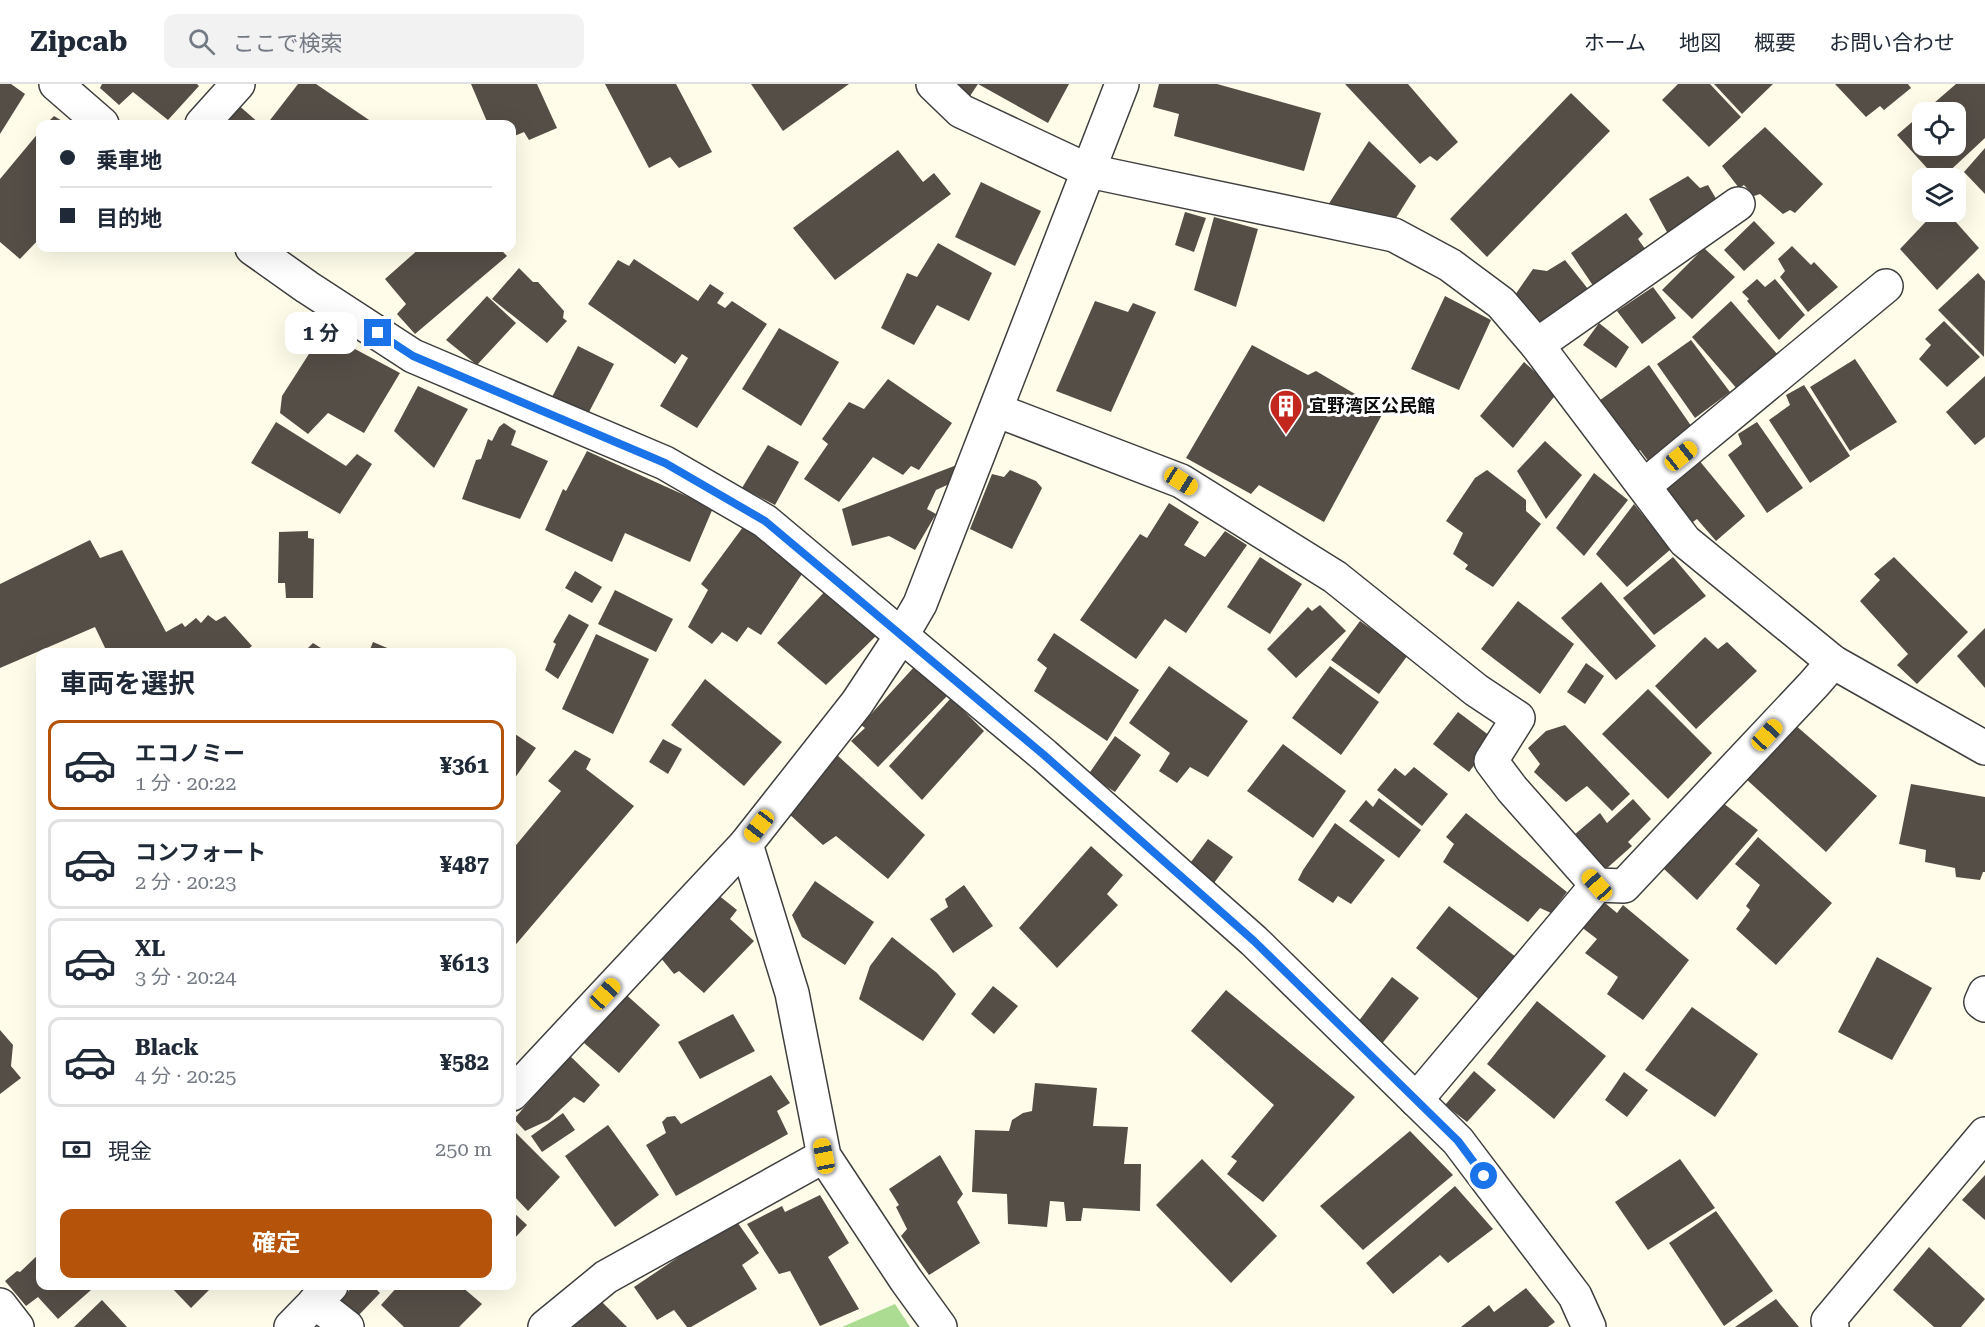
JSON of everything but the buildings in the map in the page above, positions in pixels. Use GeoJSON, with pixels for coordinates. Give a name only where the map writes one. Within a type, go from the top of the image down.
{"type":"FeatureCollection","features":[{"type":"Feature","properties":{"kind":"street"},"geometry":{"type":"LineString","coordinates":[[56,84],[97,120]]}},
{"type":"Feature","properties":{"kind":"street"},"geometry":{"type":"LineString","coordinates":[[206,120],[238,84]]}},
{"type":"Feature","properties":{"kind":"street"},"geometry":{"type":"LineString","coordinates":[[933,84],[961,111],[1089,171],[1394,235],[1450,265],[1501,303],[1537,345],[1685,541],[1833,662],[1985,748]]}},
{"type":"Feature","properties":{"kind":"street"},"geometry":{"type":"LineString","coordinates":[[516,1090],[746,844],[857,703],[903,635],[920,604],[1122,84]]}},
{"type":"Feature","properties":{"kind":"street"},"geometry":{"type":"LineString","coordinates":[[1537,345],[1738,204]]}},
{"type":"Feature","properties":{"kind":"street"},"geometry":{"type":"LineString","coordinates":[[258,252],[413,356],[665,463],[765,521],[1044,755],[1254,941],[1458,1141],[1575,1296],[1589,1327]]}},
{"type":"Feature","properties":{"kind":"street"},"geometry":{"type":"LineString","coordinates":[[1644,486],[1886,286]]}},
{"type":"Feature","properties":{"kind":"street"},"geometry":{"type":"LineString","coordinates":[[996,410],[1181,481],[1335,577],[1476,690],[1518,718],[1491,761],[1512,789],[1597,885],[1624,886],[1807,693],[1833,662]]}},
{"type":"Feature","properties":{"kind":"street"},"geometry":{"type":"LineString","coordinates":[[746,844],[792,993],[824,1156],[899,1271],[940,1327]]}},
{"type":"Feature","properties":{"kind":"street"},"geometry":{"type":"LineString","coordinates":[[1416,1100],[1597,885]]}},
{"type":"Feature","properties":{"kind":"street"},"geometry":{"type":"LineString","coordinates":[[1985,993],[1981,1002],[1985,1005]]}},
{"type":"Feature","properties":{"kind":"street"},"geometry":{"type":"LineString","coordinates":[[1832,1327],[1828,1321],[1985,1134]]}},
{"type":"Feature","properties":{"kind":"street"},"geometry":{"type":"LineString","coordinates":[[545,1327],[606,1277],[824,1156]]}},
{"type":"Feature","properties":{"kind":"street"},"geometry":{"type":"LineString","coordinates":[[291,1327],[323,1294],[347,1327]]}},
{"type":"Feature","properties":{"kind":"street"},"geometry":{"type":"LineString","coordinates":[[0,1305],[17,1327]]}},
{"type":"Feature","properties":{"kind":"green space"},"geometry":{"type":"Polygon","coordinates":[[[895,1304],[910,1327],[842,1327],[895,1304]]]}},
{"type":"Feature","properties":{"kind":"place","name":"宜野湾区公民館"},"geometry":{"type":"Point","coordinates":[1286,435]}},
{"type":"Feature","properties":{"kind":"route"},"geometry":{"type":"LineString","coordinates":[[378,333],[413,356],[665,463],[765,521],[1044,755],[1254,941],[1458,1141],[1484,1176]]}}]}
